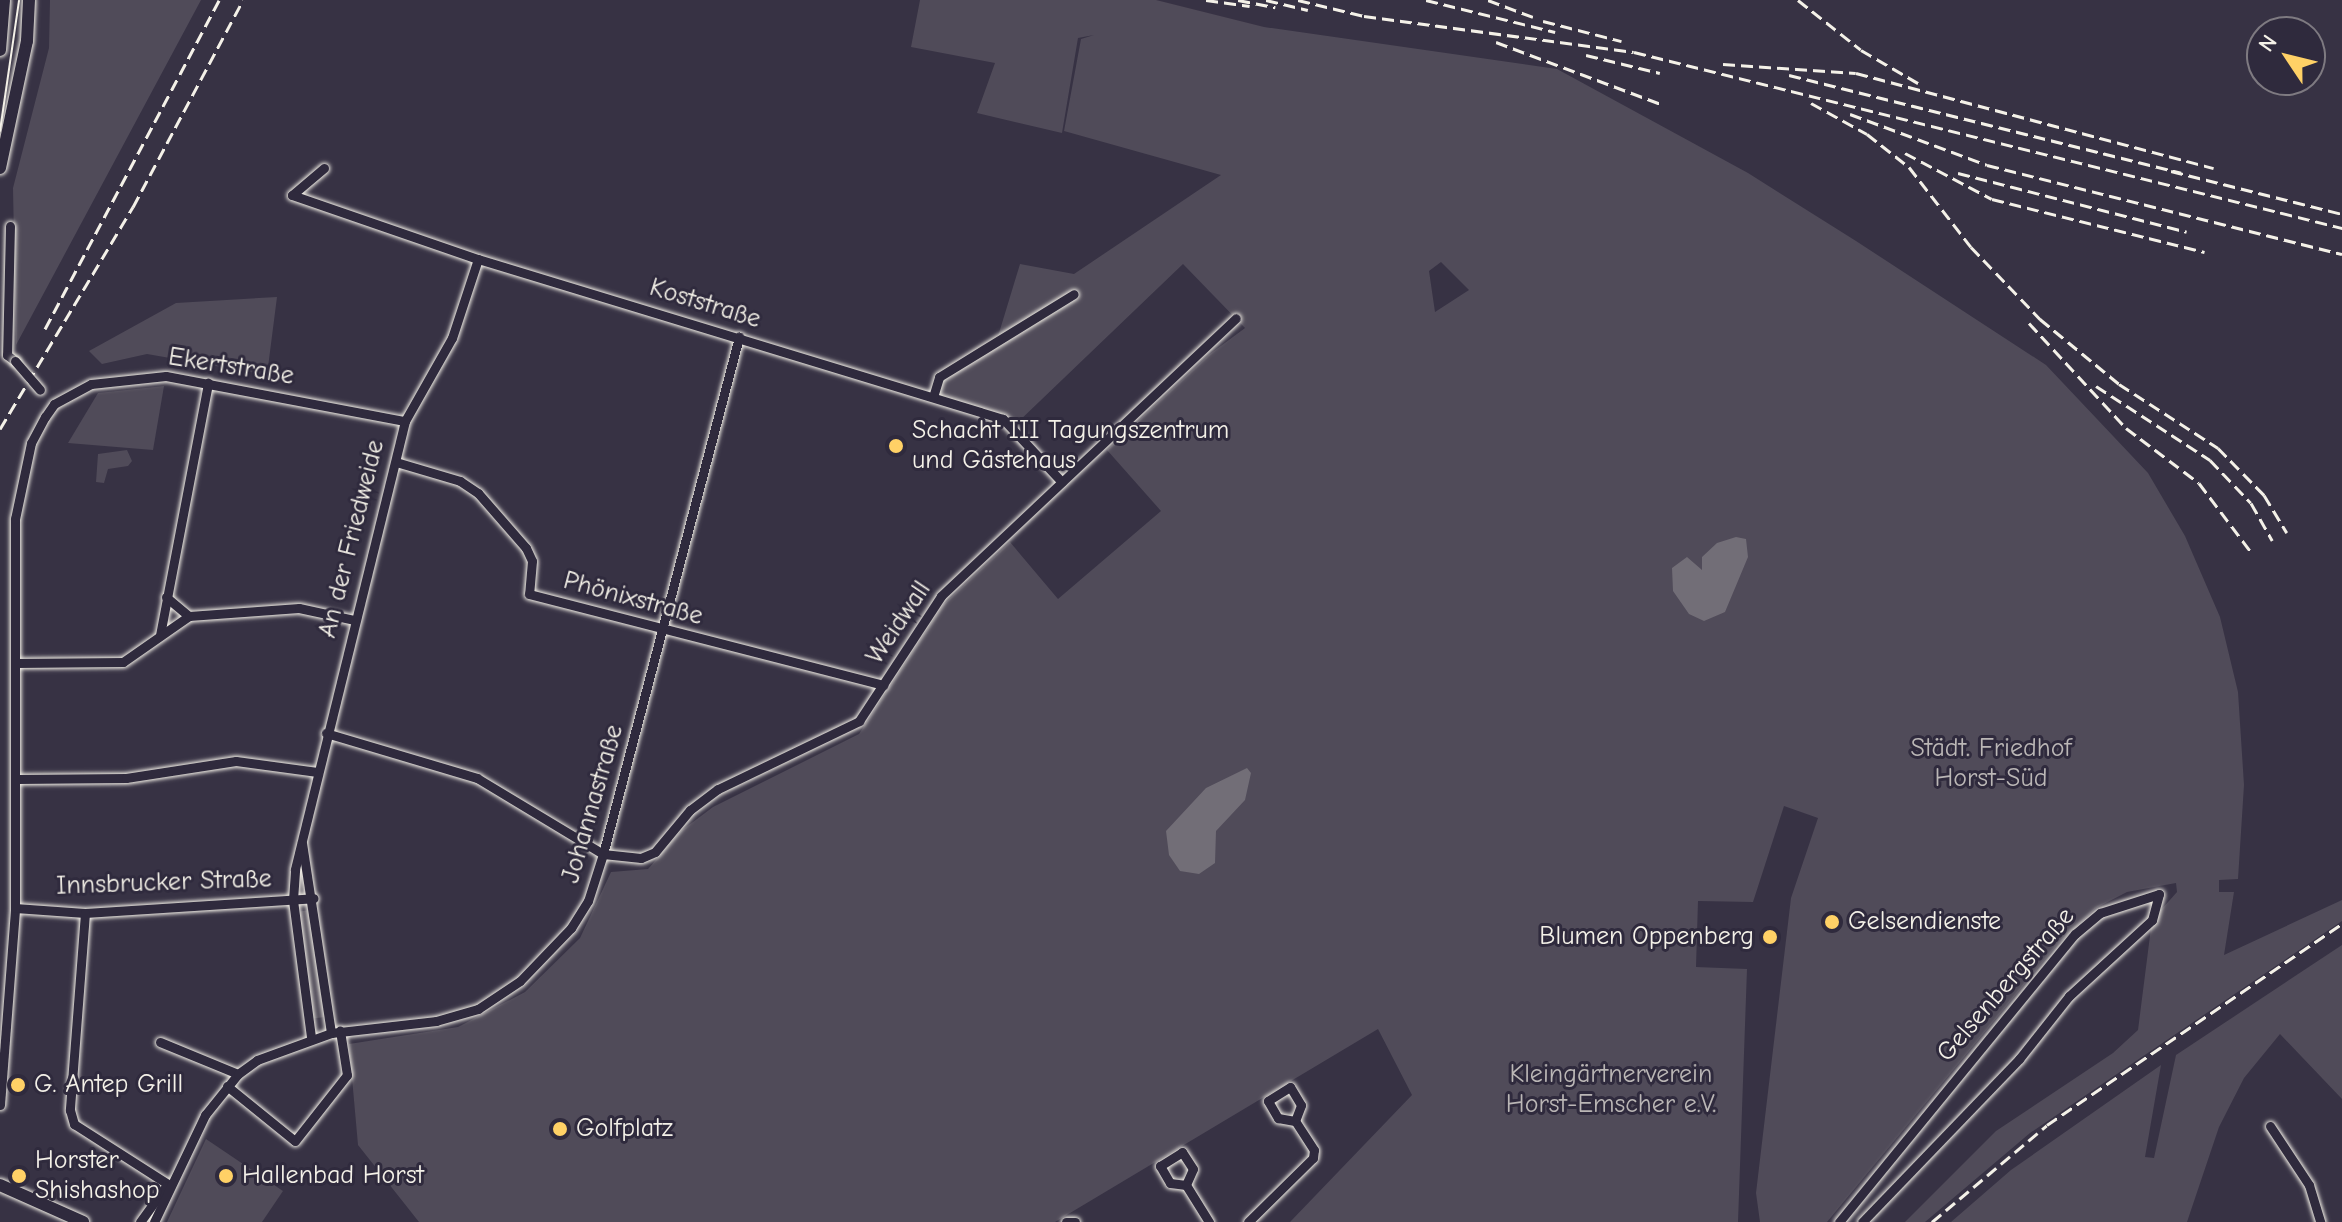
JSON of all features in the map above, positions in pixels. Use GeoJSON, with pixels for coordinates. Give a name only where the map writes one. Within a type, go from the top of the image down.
{"type":"FeatureCollection","features":[{"type":"Feature","properties":{"kind":"main road"},"geometry":{"type":"LineString","coordinates":[[0,50],[4,0]]}},
{"type":"Feature","properties":{"kind":"main road"},"geometry":{"type":"LineString","coordinates":[[0,168],[27,41],[29,0]]}},
{"type":"Feature","properties":{"kind":"main road"},"geometry":{"type":"LineString","coordinates":[[0,1185],[83,1222]]}},
{"type":"Feature","properties":{"kind":"street","name":"Koststraße"},"geometry":{"type":"LineString","coordinates":[[324,168],[292,195],[313,206],[478,259],[1003,419],[1062,482]]}},
{"type":"Feature","properties":{"kind":"street"},"geometry":{"type":"LineString","coordinates":[[0,1105],[15,908],[15,519],[20,481],[31,443],[54,404],[7,356],[10,226]]}},
{"type":"Feature","properties":{"kind":"street","name":"An der Friedweide"},"geometry":{"type":"LineString","coordinates":[[311,1037],[293,900],[301,841],[405,421],[452,338],[478,259]]}},
{"type":"Feature","properties":{"kind":"street"},"geometry":{"type":"LineString","coordinates":[[933,397],[939,377],[1074,294]]}},
{"type":"Feature","properties":{"kind":"street","name":"Weidwall"},"geometry":{"type":"LineString","coordinates":[[603,854],[641,858],[655,852],[690,810],[718,789],[859,721],[941,596],[1236,318]]}},
{"type":"Feature","properties":{"kind":"street","name":"Johannastraße"},"geometry":{"type":"LineString","coordinates":[[154,1222],[168,1184],[198,1126],[238,1074],[276,1050],[311,1037],[436,1021],[498,998],[571,928],[588,901],[603,854],[664,632],[739,337]]}},
{"type":"Feature","properties":{"kind":"street","name":"Ekertstraße"},"geometry":{"type":"LineString","coordinates":[[54,404],[91,384],[127,376],[208,383],[405,421]]}},
{"type":"Feature","properties":{"kind":"street"},"geometry":{"type":"LineString","coordinates":[[160,635],[208,383]]}},
{"type":"Feature","properties":{"kind":"street","name":"Phönixstraße"},"geometry":{"type":"LineString","coordinates":[[396,462],[460,481],[478,493],[526,548],[532,561],[529,594],[664,632],[883,685]]}},
{"type":"Feature","properties":{"kind":"street"},"geometry":{"type":"LineString","coordinates":[[166,597],[189,616]]}},
{"type":"Feature","properties":{"kind":"street"},"geometry":{"type":"LineString","coordinates":[[15,663],[123,662],[189,616],[299,608],[354,620]]}},
{"type":"Feature","properties":{"kind":"street"},"geometry":{"type":"LineString","coordinates":[[326,733],[477,778],[603,854]]}},
{"type":"Feature","properties":{"kind":"street"},"geometry":{"type":"LineString","coordinates":[[17,779],[126,778],[236,761],[317,772]]}},
{"type":"Feature","properties":{"kind":"street","name":"An der Friedweide"},"geometry":{"type":"LineString","coordinates":[[227,1086],[295,1141],[347,1075],[336,1032],[314,898],[301,841]]}},
{"type":"Feature","properties":{"kind":"street","name":"Gelsenbergstraße"},"geometry":{"type":"LineString","coordinates":[[1839,1222],[2075,934],[2112,907],[2159,894],[2152,920],[2069,996],[2019,1059],[1862,1222]]}},
{"type":"Feature","properties":{"kind":"street","name":"Innsbrucker Straße"},"geometry":{"type":"LineString","coordinates":[[15,908],[85,913],[314,898]]}},
{"type":"Feature","properties":{"kind":"street"},"geometry":{"type":"LineString","coordinates":[[85,913],[70,1110],[74,1124],[168,1184]]}},
{"type":"Feature","properties":{"kind":"street"},"geometry":{"type":"LineString","coordinates":[[160,1042],[238,1074]]}},
{"type":"Feature","properties":{"kind":"street"},"geometry":{"type":"LineString","coordinates":[[1248,1222],[1313,1158],[1314,1150],[1295,1121]]}},
{"type":"Feature","properties":{"kind":"street"},"geometry":{"type":"LineString","coordinates":[[2270,1126],[2309,1185],[2320,1222]]}},
{"type":"Feature","properties":{"kind":"street","name":"Johannastraße"},"geometry":{"type":"LineString","coordinates":[[140,1222],[168,1184]]}},
{"type":"Feature","properties":{"kind":"street"},"geometry":{"type":"LineString","coordinates":[[1186,1185],[1209,1222]]}},
{"type":"Feature","properties":{"kind":"street"},"geometry":{"type":"LineString","coordinates":[[1066,1222],[1075,1222]]}},
{"type":"Feature","properties":{"kind":"green space"},"geometry":{"type":"Polygon","coordinates":[[[50,0],[201,0],[16,345],[13,188],[49,48],[50,0]]]}},
{"type":"Feature","properties":{"kind":"green space"},"geometry":{"type":"Polygon","coordinates":[[[920,0],[1156,0],[1264,27],[1557,69],[1748,173],[2046,365],[2148,473],[2185,536],[2220,617],[2238,692],[2244,785],[2238,879],[2219,880],[2219,892],[2234,892],[2224,955],[2342,900],[2342,921],[2030,1133],[1925,1222],[1905,1222],[1996,1131],[2113,1053],[2138,1030],[2152,920],[2177,892],[2176,883],[2127,892],[2096,908],[2057,945],[1827,1222],[1760,1222],[1756,1193],[1791,898],[1818,818],[1784,806],[1753,902],[1698,901],[1696,967],[1747,969],[1738,1222],[1290,1222],[1412,1095],[1378,1029],[1055,1222],[419,1222],[358,1145],[349,1044],[458,1027],[525,992],[580,938],[611,872],[648,869],[681,831],[713,807],[859,734],[944,604],[1010,542],[1058,599],[1161,511],[1107,450],[1210,354],[1245,328],[1183,264],[1013,427],[933,397],[939,377],[996,343],[1020,264],[1074,274],[1221,175],[1064,131],[1081,39],[1094,35],[1078,38],[1062,133],[977,113],[995,63],[911,47],[920,0]],[[1441,262],[1429,271],[1435,312],[1469,290],[1441,262]]]}},
{"type":"Feature","properties":{"kind":"green space"},"geometry":{"type":"Polygon","coordinates":[[[277,297],[267,375],[147,354],[102,364],[89,351],[176,303],[277,297]]]}},
{"type":"Feature","properties":{"kind":"green space"},"geometry":{"type":"Polygon","coordinates":[[[164,386],[153,450],[68,443],[98,393],[164,386]]]}},
{"type":"Feature","properties":{"kind":"green space"},"geometry":{"type":"Polygon","coordinates":[[[127,450],[132,461],[128,466],[108,469],[104,483],[96,482],[98,454],[127,450]]]}},
{"type":"Feature","properties":{"kind":"green space"},"geometry":{"type":"Polygon","coordinates":[[[310,910],[325,1017],[313,1019],[298,912],[310,910]]]}},
{"type":"Feature","properties":{"kind":"green space"},"geometry":{"type":"Polygon","coordinates":[[[2342,945],[2342,1099],[2280,1034],[2244,1078],[2219,1127],[2187,1222],[1951,1222],[2011,1170],[2161,1065],[2145,1157],[2154,1158],[2176,1055],[2342,945]]]}},
{"type":"Feature","properties":{"kind":"green space","name":"Hallenbad Horst"},"geometry":{"type":"Polygon","coordinates":[[[206,1139],[283,1191],[262,1222],[167,1222],[206,1139]]]}},
{"type":"Feature","properties":{"kind":"shaded area"},"geometry":{"type":"Polygon","coordinates":[[[1736,537],[1746,539],[1748,557],[1725,612],[1704,621],[1689,614],[1673,591],[1672,568],[1687,557],[1702,570],[1702,557],[1717,543],[1736,537]]]}},
{"type":"Feature","properties":{"kind":"shaded area"},"geometry":{"type":"Polygon","coordinates":[[[1247,768],[1251,773],[1245,800],[1216,831],[1215,863],[1199,874],[1180,871],[1169,855],[1166,831],[1206,788],[1247,768]]]}},
{"type":"Feature","properties":{"kind":"tram line"},"geometry":{"type":"LineString","coordinates":[[0,131],[19,0]]}},
{"type":"Feature","properties":{"kind":"railway"},"geometry":{"type":"LineString","coordinates":[[45,329],[219,0]]}},
{"type":"Feature","properties":{"kind":"railway"},"geometry":{"type":"LineString","coordinates":[[0,429],[133,207],[243,0]]}},
{"type":"Feature","properties":{"kind":"railway"},"geometry":{"type":"LineString","coordinates":[[1206,0],[1250,6]]}},
{"type":"Feature","properties":{"kind":"railway"},"geometry":{"type":"LineString","coordinates":[[1238,0],[1275,7]]}},
{"type":"Feature","properties":{"kind":"railway"},"geometry":{"type":"LineString","coordinates":[[1266,0],[1308,10]]}},
{"type":"Feature","properties":{"kind":"railway"},"geometry":{"type":"LineString","coordinates":[[1298,0],[1364,16],[1634,52],[2342,228]]}},
{"type":"Feature","properties":{"kind":"railway"},"geometry":{"type":"LineString","coordinates":[[1426,0],[1555,32]]}},
{"type":"Feature","properties":{"kind":"railway"},"geometry":{"type":"LineString","coordinates":[[1488,0],[1533,17]]}},
{"type":"Feature","properties":{"kind":"railway"},"geometry":{"type":"LineString","coordinates":[[1798,0],[1861,50],[1918,83]]}},
{"type":"Feature","properties":{"kind":"railway"},"geometry":{"type":"LineString","coordinates":[[1543,21],[1621,41]]}},
{"type":"Feature","properties":{"kind":"railway"},"geometry":{"type":"LineString","coordinates":[[1496,42],[1664,105]]}},
{"type":"Feature","properties":{"kind":"railway"},"geometry":{"type":"LineString","coordinates":[[1586,55],[1660,73]]}},
{"type":"Feature","properties":{"kind":"railway"},"geometry":{"type":"LineString","coordinates":[[1723,64],[1856,73],[2214,168]]}},
{"type":"Feature","properties":{"kind":"railway"},"geometry":{"type":"LineString","coordinates":[[1789,75],[2181,173]]}},
{"type":"Feature","properties":{"kind":"railway"},"geometry":{"type":"LineString","coordinates":[[1811,103],[1867,134],[1909,167],[1971,247],[2040,319],[2119,384],[2218,448],[2264,495],[2287,533]]}},
{"type":"Feature","properties":{"kind":"railway"},"geometry":{"type":"LineString","coordinates":[[1850,114],[1987,165],[2342,254]]}},
{"type":"Feature","properties":{"kind":"railway"},"geometry":{"type":"LineString","coordinates":[[1905,153],[1992,199],[2204,252]]}},
{"type":"Feature","properties":{"kind":"railway"},"geometry":{"type":"LineString","coordinates":[[2171,171],[2342,214]]}},
{"type":"Feature","properties":{"kind":"railway"},"geometry":{"type":"LineString","coordinates":[[1958,173],[2187,232]]}},
{"type":"Feature","properties":{"kind":"railway"},"geometry":{"type":"LineString","coordinates":[[2029,323],[2126,428],[2199,483],[2251,552]]}},
{"type":"Feature","properties":{"kind":"railway"},"geometry":{"type":"LineString","coordinates":[[2096,386],[2210,460],[2251,503],[2272,540]]}},
{"type":"Feature","properties":{"kind":"railway"},"geometry":{"type":"LineString","coordinates":[[1932,1222],[2047,1125],[2342,924]]}},
{"type":"Feature","properties":{"kind":"place","name":"Schacht III Tagungszentrum und Gästehaus"},"geometry":{"type":"Point","coordinates":[896,446]}},
{"type":"Feature","properties":{"kind":"place","name":"Gelsendienste"},"geometry":{"type":"Point","coordinates":[1832,922]}},
{"type":"Feature","properties":{"kind":"place","name":"Blumen Oppenberg"},"geometry":{"type":"Point","coordinates":[1770,937]}},
{"type":"Feature","properties":{"kind":"place","name":"G. Antep Grill"},"geometry":{"type":"Point","coordinates":[18,1085]}},
{"type":"Feature","properties":{"kind":"place","name":"Golfplatz"},"geometry":{"type":"Point","coordinates":[560,1129]}},
{"type":"Feature","properties":{"kind":"place","name":"Horster Shishashop"},"geometry":{"type":"Point","coordinates":[19,1176]}},
{"type":"Feature","properties":{"kind":"place","name":"Hallenbad Horst"},"geometry":{"type":"Point","coordinates":[226,1176]}},
{"type":"Feature","properties":{"kind":"park label","name":"Städt. Friedhof Horst-Süd"},"geometry":{"type":"Point","coordinates":[1991,764]}},
{"type":"Feature","properties":{"kind":"park label","name":"Kleingärtnerverein Horst-Emscher e.V."},"geometry":{"type":"Point","coordinates":[1611,1090]}}]}
